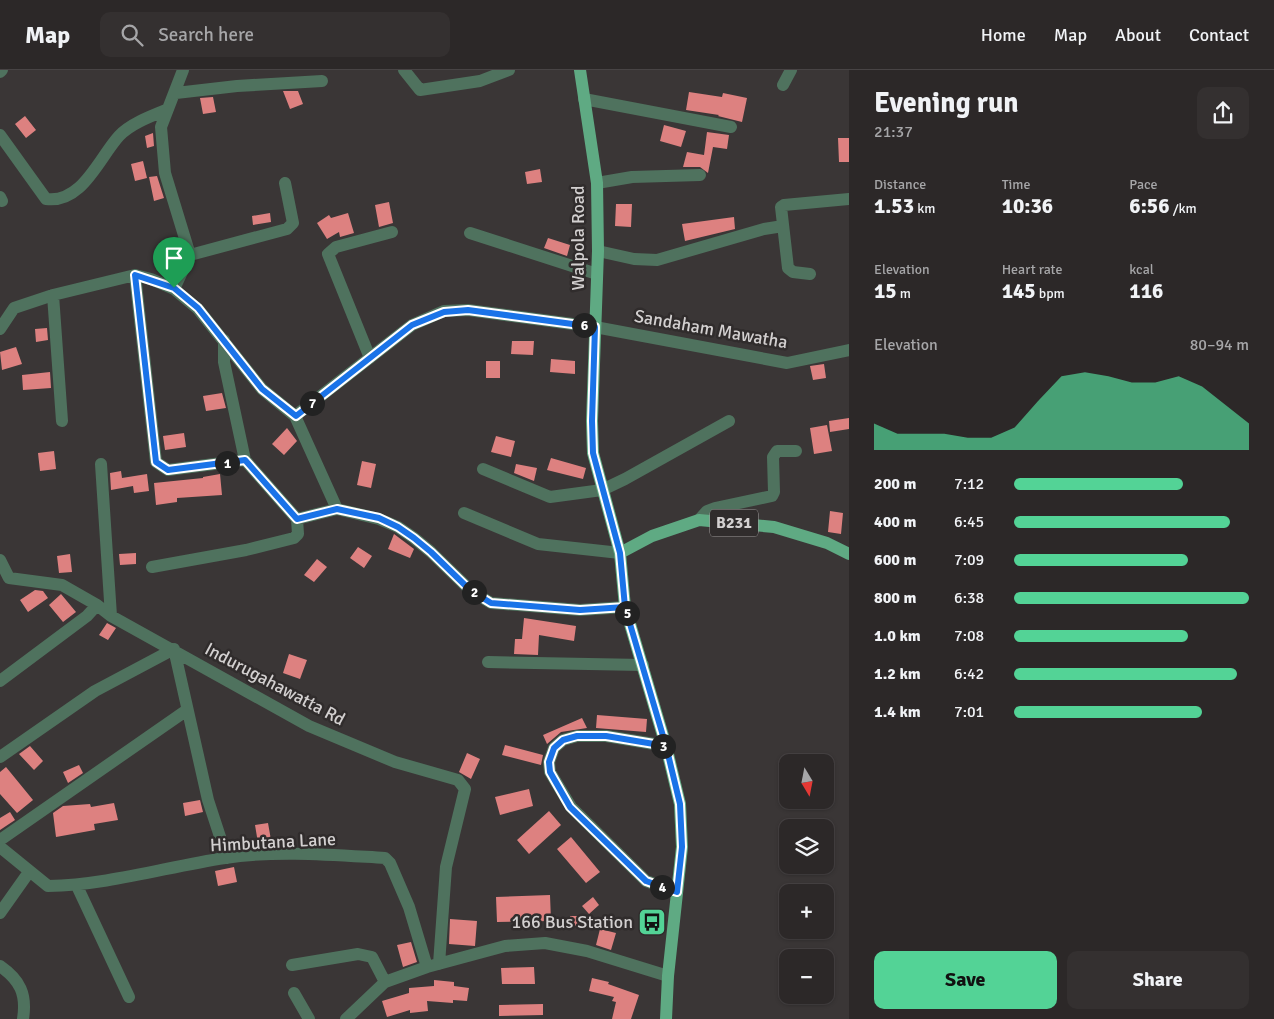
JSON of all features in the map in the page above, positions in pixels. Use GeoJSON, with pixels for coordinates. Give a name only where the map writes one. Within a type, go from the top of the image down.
{"type":"FeatureCollection","features":[{"type":"Feature","properties":{"kind":"main road","name":"Walpola Road"},"geometry":{"type":"LineString","coordinates":[[580,70],[596,183],[598,251],[592,421],[593,453],[620,553],[625,607],[666,746],[680,804],[682,847],[668,976],[666,1019]]}},
{"type":"Feature","properties":{"kind":"main road","name":"B231"},"geometry":{"type":"LineString","coordinates":[[620,553],[652,536],[699,520],[774,527],[827,543],[849,554]]}},
{"type":"Feature","properties":{"kind":"street"},"geometry":{"type":"LineString","coordinates":[[174,288],[190,255],[165,174],[162,127],[166,110],[176,93],[182,70]]}},
{"type":"Feature","properties":{"kind":"street"},"geometry":{"type":"LineString","coordinates":[[404,70],[420,90],[480,81],[509,70]]}},
{"type":"Feature","properties":{"kind":"street"},"geometry":{"type":"LineString","coordinates":[[783,85],[791,70]]}},
{"type":"Feature","properties":{"kind":"street"},"geometry":{"type":"LineString","coordinates":[[176,93],[237,86],[322,81]]}},
{"type":"Feature","properties":{"kind":"street"},"geometry":{"type":"LineString","coordinates":[[584,99],[731,127]]}},
{"type":"Feature","properties":{"kind":"street"},"geometry":{"type":"LineString","coordinates":[[0,135],[46,199],[55,200],[78,191],[120,134],[150,116],[166,110]]}},
{"type":"Feature","properties":{"kind":"street"},"geometry":{"type":"LineString","coordinates":[[596,183],[632,176],[700,175]]}},
{"type":"Feature","properties":{"kind":"street"},"geometry":{"type":"LineString","coordinates":[[190,255],[287,229],[294,223],[285,183]]}},
{"type":"Feature","properties":{"kind":"street"},"geometry":{"type":"LineString","coordinates":[[810,274],[793,272],[788,268],[782,207],[784,205],[849,199]]}},
{"type":"Feature","properties":{"kind":"street"},"geometry":{"type":"LineString","coordinates":[[598,251],[634,259],[657,260],[764,229],[783,226]]}},
{"type":"Feature","properties":{"kind":"street"},"geometry":{"type":"LineString","coordinates":[[370,358],[328,254],[336,247],[392,232]]}},
{"type":"Feature","properties":{"kind":"street"},"geometry":{"type":"LineString","coordinates":[[470,233],[597,274]]}},
{"type":"Feature","properties":{"kind":"street"},"geometry":{"type":"LineString","coordinates":[[135,275],[156,462],[168,470],[245,460]]}},
{"type":"Feature","properties":{"kind":"street"},"geometry":{"type":"LineString","coordinates":[[0,329],[14,308],[53,295],[135,275],[174,288],[198,308],[262,389],[296,416],[337,509]]}},
{"type":"Feature","properties":{"kind":"street"},"geometry":{"type":"LineString","coordinates":[[53,295],[62,421]]}},
{"type":"Feature","properties":{"kind":"street","name":"Sandaham Mawatha"},"geometry":{"type":"LineString","coordinates":[[296,416],[412,325],[444,312],[468,310],[595,327],[787,362],[849,350]]}},
{"type":"Feature","properties":{"kind":"street"},"geometry":{"type":"LineString","coordinates":[[152,567],[246,550],[294,538],[298,534],[297,519],[245,460],[224,362],[224,340]]}},
{"type":"Feature","properties":{"kind":"street"},"geometry":{"type":"LineString","coordinates":[[482,468],[550,497],[602,490],[728,421]]}},
{"type":"Feature","properties":{"kind":"street"},"geometry":{"type":"LineString","coordinates":[[699,520],[708,511],[715,508],[772,496],[774,492],[773,457],[777,452],[796,451]]}},
{"type":"Feature","properties":{"kind":"street"},"geometry":{"type":"LineString","coordinates":[[101,464],[111,616]]}},
{"type":"Feature","properties":{"kind":"street"},"geometry":{"type":"LineString","coordinates":[[297,519],[337,509],[379,518],[398,527],[431,552],[470,590],[491,603],[580,610],[625,607]]}},
{"type":"Feature","properties":{"kind":"street"},"geometry":{"type":"LineString","coordinates":[[464,513],[538,544],[620,553]]}},
{"type":"Feature","properties":{"kind":"street","name":"Indurugahawatta Rd"},"geometry":{"type":"LineString","coordinates":[[0,560],[9,578],[62,585],[97,605],[111,616],[174,649],[266,704],[309,726],[395,762],[458,780],[465,789],[446,867],[433,966]]}},
{"type":"Feature","properties":{"kind":"street"},"geometry":{"type":"LineString","coordinates":[[0,680],[86,616],[97,605]]}},
{"type":"Feature","properties":{"kind":"street"},"geometry":{"type":"LineString","coordinates":[[0,758],[95,691],[174,649],[208,800],[227,858]]}},
{"type":"Feature","properties":{"kind":"street"},"geometry":{"type":"LineString","coordinates":[[488,662],[643,665]]}},
{"type":"Feature","properties":{"kind":"street"},"geometry":{"type":"LineString","coordinates":[[0,840],[187,710]]}},
{"type":"Feature","properties":{"kind":"street"},"geometry":{"type":"LineString","coordinates":[[666,746],[606,736],[577,736],[563,740],[554,748],[549,762],[550,772],[570,807],[646,881],[677,892]]}},
{"type":"Feature","properties":{"kind":"street","name":"Himbutana Lane"},"geometry":{"type":"LineString","coordinates":[[0,847],[48,886],[77,886],[227,858],[310,854],[385,858],[390,863],[433,966]]}},
{"type":"Feature","properties":{"kind":"street"},"geometry":{"type":"LineString","coordinates":[[0,913],[29,872]]}},
{"type":"Feature","properties":{"kind":"street"},"geometry":{"type":"LineString","coordinates":[[77,886],[130,997]]}},
{"type":"Feature","properties":{"kind":"street"},"geometry":{"type":"LineString","coordinates":[[346,1019],[385,982],[504,946],[545,943],[587,951],[668,976]]}},
{"type":"Feature","properties":{"kind":"street"},"geometry":{"type":"LineString","coordinates":[[292,965],[358,954],[372,957],[385,982]]}},
{"type":"Feature","properties":{"kind":"street"},"geometry":{"type":"LineString","coordinates":[[0,966],[13,975],[20,984],[26,1004],[23,1019]]}},
{"type":"Feature","properties":{"kind":"street"},"geometry":{"type":"LineString","coordinates":[[294,993],[309,1019]]}},
{"type":"Feature","properties":{"kind":"building"},"geometry":{"type":"Polygon","coordinates":[[[283,91],[298,91],[303,104],[290,109],[283,91]]]}},
{"type":"Feature","properties":{"kind":"building"},"geometry":{"type":"Polygon","coordinates":[[[689,92],[722,97],[723,93],[747,98],[742,122],[719,115],[686,110],[689,92]]]}},
{"type":"Feature","properties":{"kind":"building"},"geometry":{"type":"Polygon","coordinates":[[[213,97],[216,112],[203,114],[200,98],[213,97]]]}},
{"type":"Feature","properties":{"kind":"building"},"geometry":{"type":"Polygon","coordinates":[[[25,116],[36,130],[26,138],[15,124],[25,116]]]}},
{"type":"Feature","properties":{"kind":"building"},"geometry":{"type":"Polygon","coordinates":[[[664,125],[686,131],[681,147],[660,141],[664,125]]]}},
{"type":"Feature","properties":{"kind":"building"},"geometry":{"type":"Polygon","coordinates":[[[707,132],[729,135],[727,149],[713,147],[708,173],[700,167],[683,167],[687,152],[704,155],[707,132]]]}},
{"type":"Feature","properties":{"kind":"building"},"geometry":{"type":"Polygon","coordinates":[[[153,133],[154,146],[147,148],[145,136],[153,133]]]}},
{"type":"Feature","properties":{"kind":"building"},"geometry":{"type":"Polygon","coordinates":[[[838,138],[849,138],[849,162],[839,162],[838,138]]]}},
{"type":"Feature","properties":{"kind":"building"},"geometry":{"type":"Polygon","coordinates":[[[143,161],[147,178],[135,181],[131,164],[143,161]]]}},
{"type":"Feature","properties":{"kind":"building"},"geometry":{"type":"Polygon","coordinates":[[[540,169],[542,182],[527,184],[525,172],[540,169]]]}},
{"type":"Feature","properties":{"kind":"building"},"geometry":{"type":"Polygon","coordinates":[[[157,176],[164,198],[154,201],[149,177],[157,176]]]}},
{"type":"Feature","properties":{"kind":"building"},"geometry":{"type":"Polygon","coordinates":[[[389,202],[393,223],[379,227],[375,205],[389,202]]]}},
{"type":"Feature","properties":{"kind":"building"},"geometry":{"type":"Polygon","coordinates":[[[616,204],[632,204],[631,227],[615,226],[616,204]]]}},
{"type":"Feature","properties":{"kind":"building"},"geometry":{"type":"Polygon","coordinates":[[[270,213],[271,222],[253,225],[252,216],[270,213]]]}},
{"type":"Feature","properties":{"kind":"building"},"geometry":{"type":"Polygon","coordinates":[[[348,213],[354,233],[340,237],[339,232],[327,239],[317,223],[329,215],[331,218],[348,213]]]}},
{"type":"Feature","properties":{"kind":"building"},"geometry":{"type":"Polygon","coordinates":[[[734,217],[735,229],[685,241],[682,224],[734,217]]]}},
{"type":"Feature","properties":{"kind":"building"},"geometry":{"type":"Polygon","coordinates":[[[548,238],[570,245],[567,256],[544,248],[548,238]]]}},
{"type":"Feature","properties":{"kind":"building"},"geometry":{"type":"Polygon","coordinates":[[[47,328],[48,340],[36,342],[35,329],[47,328]]]}},
{"type":"Feature","properties":{"kind":"building"},"geometry":{"type":"Polygon","coordinates":[[[512,341],[534,341],[533,355],[511,354],[512,341]]]}},
{"type":"Feature","properties":{"kind":"building"},"geometry":{"type":"Polygon","coordinates":[[[16,347],[22,364],[2,370],[0,352],[16,347]]]}},
{"type":"Feature","properties":{"kind":"building"},"geometry":{"type":"Polygon","coordinates":[[[551,359],[575,361],[575,374],[550,372],[551,359]]]}},
{"type":"Feature","properties":{"kind":"building"},"geometry":{"type":"Polygon","coordinates":[[[486,361],[500,361],[500,378],[486,378],[486,361]]]}},
{"type":"Feature","properties":{"kind":"building"},"geometry":{"type":"Polygon","coordinates":[[[824,364],[826,378],[813,380],[810,366],[824,364]]]}},
{"type":"Feature","properties":{"kind":"building"},"geometry":{"type":"Polygon","coordinates":[[[50,372],[51,388],[23,390],[22,375],[50,372]]]}},
{"type":"Feature","properties":{"kind":"building"},"geometry":{"type":"Polygon","coordinates":[[[222,393],[226,408],[206,411],[203,396],[222,393]]]}},
{"type":"Feature","properties":{"kind":"building"},"geometry":{"type":"Polygon","coordinates":[[[849,418],[849,429],[830,432],[829,421],[849,418]]]}},
{"type":"Feature","properties":{"kind":"building"},"geometry":{"type":"Polygon","coordinates":[[[827,425],[832,451],[814,454],[810,428],[827,425]]]}},
{"type":"Feature","properties":{"kind":"building"},"geometry":{"type":"Polygon","coordinates":[[[287,428],[297,441],[284,455],[272,444],[287,428]]]}},
{"type":"Feature","properties":{"kind":"building"},"geometry":{"type":"Polygon","coordinates":[[[184,433],[186,447],[165,450],[163,436],[184,433]]]}},
{"type":"Feature","properties":{"kind":"building"},"geometry":{"type":"Polygon","coordinates":[[[496,436],[515,441],[511,457],[491,452],[496,436]]]}},
{"type":"Feature","properties":{"kind":"building"},"geometry":{"type":"Polygon","coordinates":[[[54,451],[56,469],[40,471],[38,453],[54,451]]]}},
{"type":"Feature","properties":{"kind":"building"},"geometry":{"type":"Polygon","coordinates":[[[551,458],[586,468],[583,479],[547,470],[551,458]]]}},
{"type":"Feature","properties":{"kind":"building"},"geometry":{"type":"Polygon","coordinates":[[[362,461],[376,464],[371,488],[357,485],[362,461]]]}},
{"type":"Feature","properties":{"kind":"building"},"geometry":{"type":"Polygon","coordinates":[[[516,464],[537,468],[534,481],[514,473],[516,464]]]}},
{"type":"Feature","properties":{"kind":"building"},"geometry":{"type":"Polygon","coordinates":[[[121,471],[122,478],[147,474],[149,491],[134,493],[133,486],[111,490],[110,473],[121,471]]]}},
{"type":"Feature","properties":{"kind":"building"},"geometry":{"type":"Polygon","coordinates":[[[220,474],[222,495],[177,498],[177,502],[156,505],[154,483],[203,478],[220,474]]]}},
{"type":"Feature","properties":{"kind":"building"},"geometry":{"type":"Polygon","coordinates":[[[830,511],[843,513],[841,534],[828,532],[830,511]]]}},
{"type":"Feature","properties":{"kind":"building"},"geometry":{"type":"Polygon","coordinates":[[[394,534],[414,549],[410,558],[388,549],[394,534]]]}},
{"type":"Feature","properties":{"kind":"building"},"geometry":{"type":"Polygon","coordinates":[[[358,547],[372,556],[364,568],[350,558],[358,547]]]}},
{"type":"Feature","properties":{"kind":"building"},"geometry":{"type":"Polygon","coordinates":[[[136,553],[136,564],[120,565],[119,554],[136,553]]]}},
{"type":"Feature","properties":{"kind":"building"},"geometry":{"type":"Polygon","coordinates":[[[70,554],[72,572],[59,573],[57,556],[70,554]]]}},
{"type":"Feature","properties":{"kind":"building"},"geometry":{"type":"Polygon","coordinates":[[[317,559],[327,567],[314,582],[304,575],[317,559]]]}},
{"type":"Feature","properties":{"kind":"building"},"geometry":{"type":"Polygon","coordinates":[[[35,590],[43,591],[48,598],[28,612],[20,600],[35,590]]]}},
{"type":"Feature","properties":{"kind":"building"},"geometry":{"type":"Polygon","coordinates":[[[61,594],[76,612],[63,622],[49,605],[61,594]]]}},
{"type":"Feature","properties":{"kind":"building"},"geometry":{"type":"Polygon","coordinates":[[[524,618],[576,626],[574,641],[539,635],[538,655],[514,654],[515,639],[522,639],[524,618]]]}},
{"type":"Feature","properties":{"kind":"building"},"geometry":{"type":"Polygon","coordinates":[[[107,623],[116,628],[108,640],[99,635],[107,623]]]}},
{"type":"Feature","properties":{"kind":"building"},"geometry":{"type":"Polygon","coordinates":[[[289,654],[307,660],[300,679],[283,673],[289,654]]]}},
{"type":"Feature","properties":{"kind":"building"},"geometry":{"type":"Polygon","coordinates":[[[597,715],[647,719],[646,732],[596,728],[597,715]]]}},
{"type":"Feature","properties":{"kind":"building"},"geometry":{"type":"Polygon","coordinates":[[[582,718],[587,728],[561,732],[547,744],[543,735],[582,718]]]}},
{"type":"Feature","properties":{"kind":"building"},"geometry":{"type":"Polygon","coordinates":[[[505,745],[543,755],[541,765],[502,755],[505,745]]]}},
{"type":"Feature","properties":{"kind":"building"},"geometry":{"type":"Polygon","coordinates":[[[30,746],[43,761],[34,770],[19,754],[30,746]]]}},
{"type":"Feature","properties":{"kind":"building"},"geometry":{"type":"Polygon","coordinates":[[[467,753],[480,759],[471,779],[459,772],[467,753]]]}},
{"type":"Feature","properties":{"kind":"building"},"geometry":{"type":"Polygon","coordinates":[[[79,765],[83,773],[68,783],[63,772],[79,765]]]}},
{"type":"Feature","properties":{"kind":"building"},"geometry":{"type":"Polygon","coordinates":[[[6,767],[33,800],[17,813],[0,794],[0,772],[6,767]]]}},
{"type":"Feature","properties":{"kind":"building"},"geometry":{"type":"Polygon","coordinates":[[[529,789],[533,806],[500,815],[495,797],[529,789]]]}},
{"type":"Feature","properties":{"kind":"building"},"geometry":{"type":"Polygon","coordinates":[[[200,800],[203,812],[185,816],[183,803],[200,800]]]}},
{"type":"Feature","properties":{"kind":"building"},"geometry":{"type":"Polygon","coordinates":[[[114,803],[118,820],[94,824],[95,830],[56,837],[53,813],[63,806],[90,804],[91,807],[114,803]]]}},
{"type":"Feature","properties":{"kind":"building"},"geometry":{"type":"Polygon","coordinates":[[[549,811],[561,825],[529,854],[517,840],[549,811]]]}},
{"type":"Feature","properties":{"kind":"building"},"geometry":{"type":"Polygon","coordinates":[[[10,812],[15,820],[0,830],[0,818],[10,812]]]}},
{"type":"Feature","properties":{"kind":"building"},"geometry":{"type":"Polygon","coordinates":[[[268,823],[271,840],[258,843],[255,825],[268,823]]]}},
{"type":"Feature","properties":{"kind":"building"},"geometry":{"type":"Polygon","coordinates":[[[571,837],[600,872],[586,883],[557,849],[571,837]]]}},
{"type":"Feature","properties":{"kind":"building"},"geometry":{"type":"Polygon","coordinates":[[[234,867],[237,882],[218,886],[215,871],[234,867]]]}},
{"type":"Feature","properties":{"kind":"building"},"geometry":{"type":"Polygon","coordinates":[[[550,895],[551,921],[497,922],[496,897],[550,895]]]}},
{"type":"Feature","properties":{"kind":"building"},"geometry":{"type":"Polygon","coordinates":[[[593,897],[599,905],[589,914],[582,906],[593,897]]]}},
{"type":"Feature","properties":{"kind":"building"},"geometry":{"type":"Polygon","coordinates":[[[570,916],[583,916],[582,926],[569,926],[570,916]]]}},
{"type":"Feature","properties":{"kind":"building"},"geometry":{"type":"Polygon","coordinates":[[[450,919],[477,921],[475,946],[449,944],[450,919]]]}},
{"type":"Feature","properties":{"kind":"building"},"geometry":{"type":"Polygon","coordinates":[[[600,929],[616,933],[611,950],[596,945],[600,929]]]}},
{"type":"Feature","properties":{"kind":"building"},"geometry":{"type":"Polygon","coordinates":[[[411,942],[417,962],[403,967],[397,945],[411,942]]]}},
{"type":"Feature","properties":{"kind":"building"},"geometry":{"type":"Polygon","coordinates":[[[534,967],[535,984],[502,984],[501,968],[534,967]]]}},
{"type":"Feature","properties":{"kind":"building"},"geometry":{"type":"Polygon","coordinates":[[[592,978],[609,982],[608,984],[639,995],[631,1019],[612,1019],[616,1002],[612,1001],[614,997],[589,991],[592,978]]]}},
{"type":"Feature","properties":{"kind":"building"},"geometry":{"type":"Polygon","coordinates":[[[434,980],[454,982],[454,986],[469,988],[467,1001],[453,1000],[453,1003],[427,1001],[428,1011],[410,1013],[410,1010],[387,1017],[382,1001],[409,993],[409,988],[434,986],[434,980]]]}},
{"type":"Feature","properties":{"kind":"building"},"geometry":{"type":"Polygon","coordinates":[[[543,1004],[543,1015],[499,1016],[499,1005],[543,1004]]]}},
{"type":"Feature","properties":{"kind":"place","name":"166 Bus Station"},"geometry":{"type":"Point","coordinates":[652,922]}},
{"type":"Feature","properties":{"kind":"route"},"geometry":{"type":"LineString","coordinates":[[174,288],[135,275],[156,462],[168,470],[245,460],[297,519],[337,509],[379,518],[398,527],[414,538],[470,590],[491,603],[580,610],[625,607],[643,665],[666,746],[606,736],[577,736],[563,740],[554,748],[549,762],[550,772],[570,807],[646,881],[677,892],[682,847],[680,804],[666,746],[625,607],[620,553],[593,453],[592,421],[595,327],[468,310],[444,312],[412,325],[296,416],[262,389],[198,308],[174,288]]}}]}
